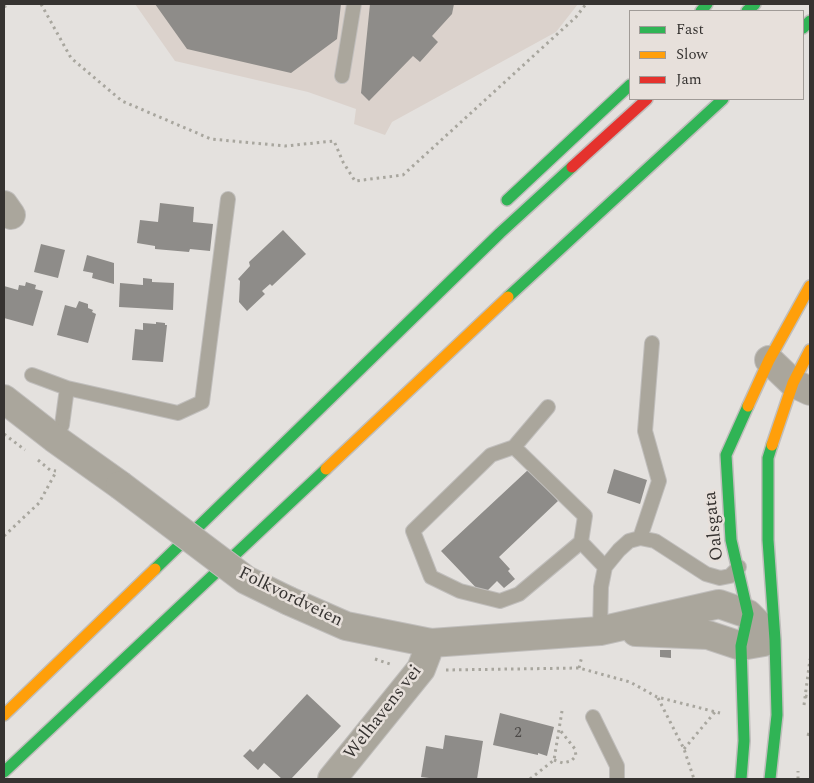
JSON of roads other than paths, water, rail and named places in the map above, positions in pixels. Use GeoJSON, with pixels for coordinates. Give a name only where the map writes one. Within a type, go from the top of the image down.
{"type":"FeatureCollection","features":[{"type":"Feature","properties":{"kind":"main road"},"geometry":{"type":"LineString","coordinates":[[500,233],[506,202],[629,86]]}},
{"type":"Feature","properties":{"kind":"main road"},"geometry":{"type":"LineString","coordinates":[[4,715],[500,233],[646,100]]}},
{"type":"Feature","properties":{"kind":"main road"},"geometry":{"type":"LineString","coordinates":[[4,772],[475,327],[722,100]]}},
{"type":"Feature","properties":{"kind":"main road"},"geometry":{"type":"LineString","coordinates":[[682,135],[729,100]]}},
{"type":"Feature","properties":{"kind":"main road","name":"Oalsgata"},"geometry":{"type":"LineString","coordinates":[[741,779],[744,741],[741,646],[748,614],[731,540],[726,455],[769,360],[810,286]]}},
{"type":"Feature","properties":{"kind":"main road"},"geometry":{"type":"LineString","coordinates":[[770,779],[777,715],[775,640],[768,540],[768,458],[802,387],[809,356]]}},
{"type":"Feature","properties":{"kind":"street"},"geometry":{"type":"LineString","coordinates":[[769,360],[809,356]]}},
{"type":"Feature","properties":{"kind":"street"},"geometry":{"type":"LineString","coordinates":[[769,360],[802,387]]}},
{"type":"Feature","properties":{"kind":"street","name":"Folkvordveien"},"geometry":{"type":"LineString","coordinates":[[4,399],[246,580],[346,626],[431,643],[600,631],[708,636],[741,646],[775,640]]}},
{"type":"Feature","properties":{"kind":"street","name":"Folkvordveien"},"geometry":{"type":"LineString","coordinates":[[600,631],[719,604],[748,614],[775,640]]}},
{"type":"Feature","properties":{"kind":"street","name":"Welhavens vei"},"geometry":{"type":"LineString","coordinates":[[332,779],[421,669],[431,643]]}},
{"type":"Feature","properties":{"kind":"lane"},"geometry":{"type":"LineString","coordinates":[[342,76],[354,4]]}},
{"type":"Feature","properties":{"kind":"lane"},"geometry":{"type":"LineString","coordinates":[[32,375],[67,388],[178,413],[202,402],[228,199]]}},
{"type":"Feature","properties":{"kind":"lane"},"geometry":{"type":"LineString","coordinates":[[640,538],[659,481],[646,431],[652,343]]}},
{"type":"Feature","properties":{"kind":"lane"},"geometry":{"type":"LineString","coordinates":[[54,438],[62,425],[67,388]]}},
{"type":"Feature","properties":{"kind":"lane"},"geometry":{"type":"LineString","coordinates":[[514,447],[584,516],[581,542],[519,594],[500,601],[460,591],[431,577],[414,531],[491,455],[514,447],[548,407]]}},
{"type":"Feature","properties":{"kind":"lane"},"geometry":{"type":"LineString","coordinates":[[600,631],[601,587],[604,567],[629,542],[640,538],[655,541],[706,574],[720,578],[730,576],[740,566],[745,543]]}},
{"type":"Feature","properties":{"kind":"lane"},"geometry":{"type":"LineString","coordinates":[[581,542],[604,567]]}},
{"type":"Feature","properties":{"kind":"lane"},"geometry":{"type":"LineString","coordinates":[[592,717],[617,766],[617,779]]}}]}
